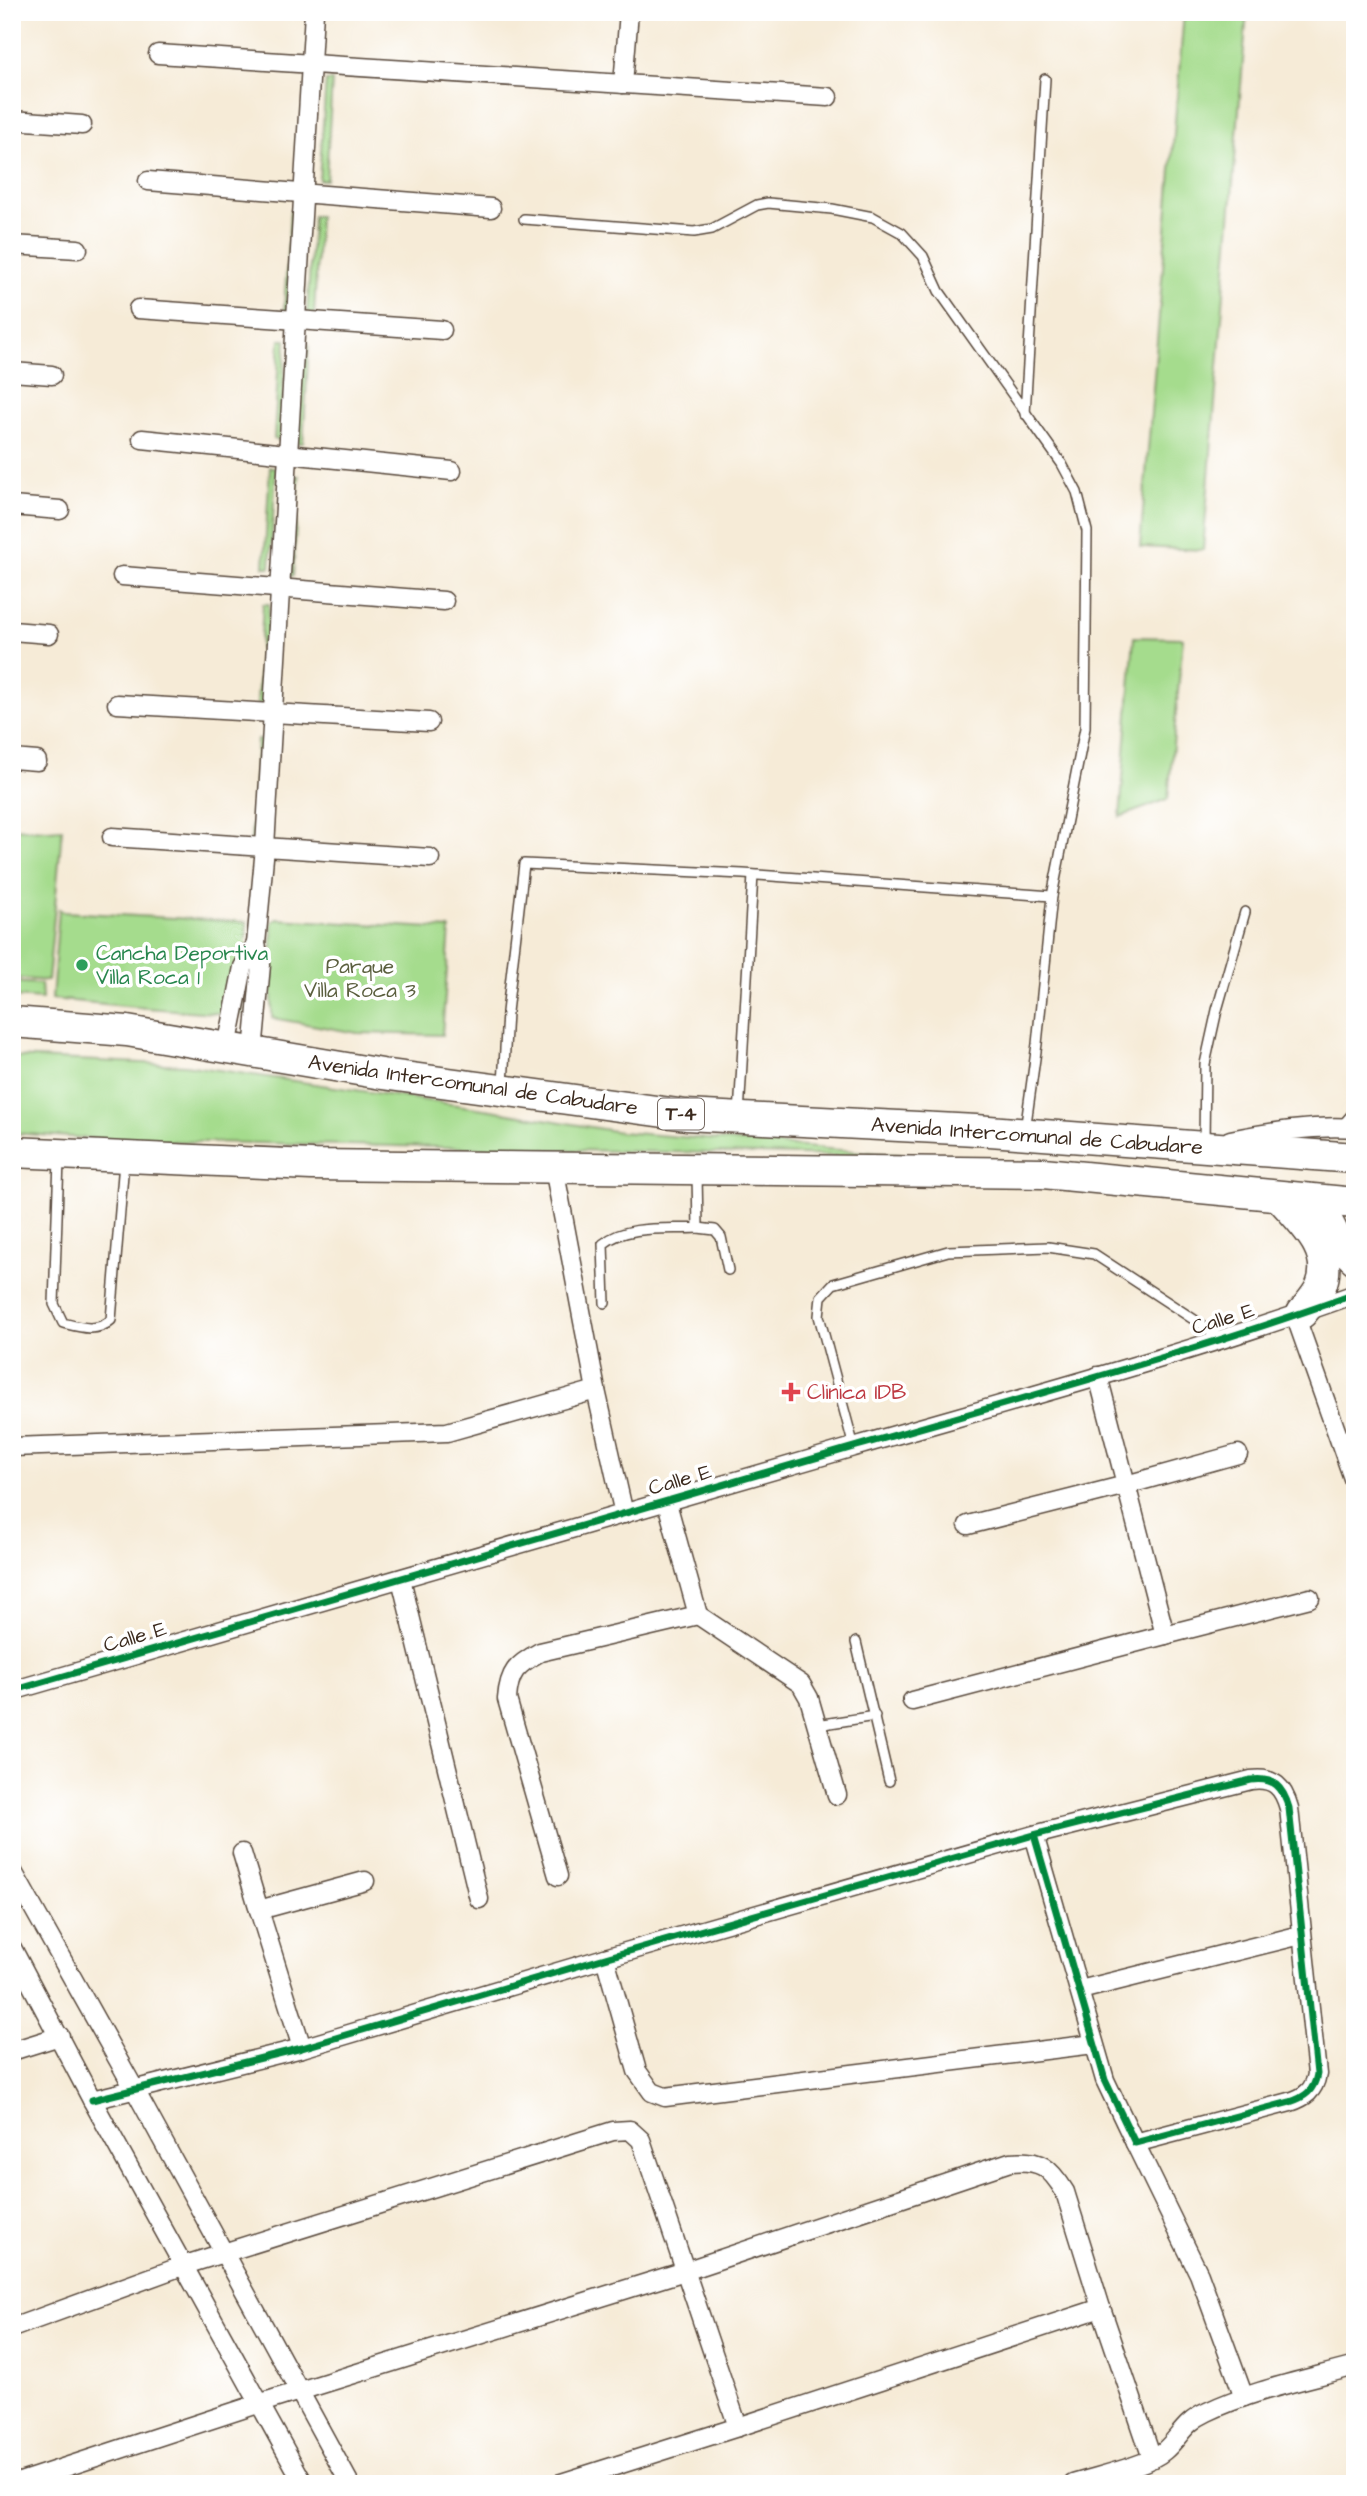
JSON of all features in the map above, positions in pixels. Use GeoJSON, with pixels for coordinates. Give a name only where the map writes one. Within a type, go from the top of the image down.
{"type":"FeatureCollection","features":[{"type":"Feature","properties":{"kind":"highway","name":"Avenida Intercomunal de Cabudare"},"geometry":{"type":"LineString","coordinates":[[12,1022],[127,1031],[382,1074],[686,1115],[1024,1134],[1355,1158]]}},
{"type":"Feature","properties":{"kind":"highway","name":"Avenida Intercomunal de Cabudare"},"geometry":{"type":"LineString","coordinates":[[12,1152],[312,1165],[1043,1173],[1280,1198],[1355,1203]]}},
{"type":"Feature","properties":{"kind":"highway"},"geometry":{"type":"LineString","coordinates":[[1280,1198],[1320,1245],[1325,1267],[1321,1288],[1298,1314]]}},
{"type":"Feature","properties":{"kind":"highway"},"geometry":{"type":"LineString","coordinates":[[1317,1200],[1339,1244],[1355,1259]]}},
{"type":"Feature","properties":{"kind":"street"},"geometry":{"type":"LineString","coordinates":[[239,1050],[261,965],[256,944],[265,847],[314,12]]}},
{"type":"Feature","properties":{"kind":"street"},"geometry":{"type":"LineString","coordinates":[[623,84],[629,12]]}},
{"type":"Feature","properties":{"kind":"street"},"geometry":{"type":"LineString","coordinates":[[158,54],[828,97]]}},
{"type":"Feature","properties":{"kind":"street"},"geometry":{"type":"LineString","coordinates":[[12,120],[82,125]]}},
{"type":"Feature","properties":{"kind":"street"},"geometry":{"type":"LineString","coordinates":[[148,181],[302,191],[491,208]]}},
{"type":"Feature","properties":{"kind":"street"},"geometry":{"type":"LineString","coordinates":[[12,245],[78,249]]}},
{"type":"Feature","properties":{"kind":"street"},"geometry":{"type":"LineString","coordinates":[[138,309],[442,330]]}},
{"type":"Feature","properties":{"kind":"street"},"geometry":{"type":"LineString","coordinates":[[12,372],[52,375]]}},
{"type":"Feature","properties":{"kind":"street"},"geometry":{"type":"LineString","coordinates":[[142,439],[452,471]]}},
{"type":"Feature","properties":{"kind":"street"},"geometry":{"type":"LineString","coordinates":[[12,506],[60,510]]}},
{"type":"Feature","properties":{"kind":"street"},"geometry":{"type":"LineString","coordinates":[[122,576],[444,601]]}},
{"type":"Feature","properties":{"kind":"street"},"geometry":{"type":"LineString","coordinates":[[12,631],[49,634]]}},
{"type":"Feature","properties":{"kind":"street"},"geometry":{"type":"LineString","coordinates":[[117,704],[429,722]]}},
{"type":"Feature","properties":{"kind":"street"},"geometry":{"type":"LineString","coordinates":[[12,759],[37,761]]}},
{"type":"Feature","properties":{"kind":"street"},"geometry":{"type":"LineString","coordinates":[[112,837],[430,858]]}},
{"type":"Feature","properties":{"kind":"street"},"geometry":{"type":"LineString","coordinates":[[239,1050],[243,967],[256,944]]}},
{"type":"Feature","properties":{"kind":"street"},"geometry":{"type":"LineString","coordinates":[[1202,1146],[1284,1129],[1348,1127]]}},
{"type":"Feature","properties":{"kind":"street"},"geometry":{"type":"LineString","coordinates":[[554,1168],[596,1390],[624,1514]]}},
{"type":"Feature","properties":{"kind":"street","name":"Calle E"},"geometry":{"type":"LineString","coordinates":[[12,1690],[667,1503],[1098,1376],[1355,1294]]}},
{"type":"Feature","properties":{"kind":"street"},"geometry":{"type":"LineString","coordinates":[[1298,1314],[1355,1484]]}},
{"type":"Feature","properties":{"kind":"street"},"geometry":{"type":"LineString","coordinates":[[1098,1376],[1165,1635]]}},
{"type":"Feature","properties":{"kind":"street"},"geometry":{"type":"LineString","coordinates":[[12,1447],[447,1432],[596,1390]]}},
{"type":"Feature","properties":{"kind":"street"},"geometry":{"type":"LineString","coordinates":[[968,1525],[1238,1454]]}},
{"type":"Feature","properties":{"kind":"street"},"geometry":{"type":"LineString","coordinates":[[667,1503],[698,1615],[801,1684],[809,1698],[836,1794]]}},
{"type":"Feature","properties":{"kind":"street"},"geometry":{"type":"LineString","coordinates":[[401,1579],[479,1899]]}},
{"type":"Feature","properties":{"kind":"street"},"geometry":{"type":"LineString","coordinates":[[912,1701],[1310,1598]]}},
{"type":"Feature","properties":{"kind":"street"},"geometry":{"type":"LineString","coordinates":[[558,1876],[507,1699],[509,1680],[522,1662],[540,1652],[698,1615]]}},
{"type":"Feature","properties":{"kind":"street"},"geometry":{"type":"LineString","coordinates":[[92,2100],[302,2048],[1034,1835],[1264,1778],[1278,1785],[1289,1808],[1316,2083],[1310,2092],[1290,2102],[1135,2143]]}},
{"type":"Feature","properties":{"kind":"street"},"geometry":{"type":"LineString","coordinates":[[1034,1835],[1105,2080],[1199,2274],[1244,2397]]}},
{"type":"Feature","properties":{"kind":"street"},"geometry":{"type":"LineString","coordinates":[[242,1853],[302,2048]]}},
{"type":"Feature","properties":{"kind":"street"},"geometry":{"type":"LineString","coordinates":[[12,1870],[20,1902],[135,2090],[350,2484]]}},
{"type":"Feature","properties":{"kind":"street"},"geometry":{"type":"LineString","coordinates":[[259,1910],[365,1881]]}},
{"type":"Feature","properties":{"kind":"street"},"geometry":{"type":"LineString","coordinates":[[1080,1990],[1301,1935]]}},
{"type":"Feature","properties":{"kind":"street"},"geometry":{"type":"LineString","coordinates":[[12,1948],[92,2100],[304,2484]]}},
{"type":"Feature","properties":{"kind":"street"},"geometry":{"type":"LineString","coordinates":[[605,1958],[637,2071],[652,2092],[665,2096],[677,2097],[1094,2044]]}},
{"type":"Feature","properties":{"kind":"street"},"geometry":{"type":"LineString","coordinates":[[12,2050],[60,2036]]}},
{"type":"Feature","properties":{"kind":"street"},"geometry":{"type":"LineString","coordinates":[[12,2328],[185,2265],[613,2131],[631,2130],[641,2140],[738,2427]]}},
{"type":"Feature","properties":{"kind":"street"},"geometry":{"type":"LineString","coordinates":[[14,2484],[68,2476],[261,2403],[685,2271],[1010,2162],[1027,2160],[1042,2165],[1056,2177],[1065,2192],[1152,2458]]}},
{"type":"Feature","properties":{"kind":"street"},"geometry":{"type":"LineString","coordinates":[[558,2484],[1101,2308]]}},
{"type":"Feature","properties":{"kind":"street"},"geometry":{"type":"LineString","coordinates":[[1073,2484],[1152,2458],[1164,2451],[1182,2428],[1193,2419],[1244,2397],[1355,2366]]}},
{"type":"Feature","properties":{"kind":"lane"},"geometry":{"type":"LineString","coordinates":[[1025,414],[1045,79]]}},
{"type":"Feature","properties":{"kind":"lane"},"geometry":{"type":"LineString","coordinates":[[524,219],[694,232],[712,229],[757,205],[768,203],[832,209],[873,217],[902,233],[923,256],[939,291],[1062,464],[1077,492],[1087,531],[1086,728],[1052,896],[1037,1044],[1024,1134]]}},
{"type":"Feature","properties":{"kind":"lane"},"geometry":{"type":"LineString","coordinates":[[502,1090],[524,864],[753,875],[1052,896]]}},
{"type":"Feature","properties":{"kind":"lane"},"geometry":{"type":"LineString","coordinates":[[738,1118],[753,875]]}},
{"type":"Feature","properties":{"kind":"lane"},"geometry":{"type":"LineString","coordinates":[[1202,1146],[1205,1064],[1217,1010],[1245,912]]}},
{"type":"Feature","properties":{"kind":"lane"},"geometry":{"type":"LineString","coordinates":[[1348,1127],[1355,1111]]}},
{"type":"Feature","properties":{"kind":"lane"},"geometry":{"type":"LineString","coordinates":[[59,1154],[54,1304],[63,1323],[86,1329],[106,1325],[111,1320],[124,1157]]}},
{"type":"Feature","properties":{"kind":"lane"},"geometry":{"type":"LineString","coordinates":[[697,1169],[698,1228]]}},
{"type":"Feature","properties":{"kind":"lane"},"geometry":{"type":"LineString","coordinates":[[605,1303],[603,1244],[615,1234],[698,1228],[715,1230],[721,1237],[728,1270]]}},
{"type":"Feature","properties":{"kind":"lane"},"geometry":{"type":"LineString","coordinates":[[854,1447],[819,1316],[821,1297],[833,1284],[948,1251],[1048,1247],[1094,1254],[1222,1338]]}},
{"type":"Feature","properties":{"kind":"lane"},"geometry":{"type":"LineString","coordinates":[[856,1642],[889,1781]]}},
{"type":"Feature","properties":{"kind":"lane"},"geometry":{"type":"LineString","coordinates":[[817,1725],[875,1716]]}},
{"type":"Feature","properties":{"kind":"green space"},"geometry":{"type":"Polygon","coordinates":[[[1184,12],[1247,12],[1203,550],[1140,547],[1184,12]]]}},
{"type":"Feature","properties":{"kind":"green space"},"geometry":{"type":"Polygon","coordinates":[[[326,81],[332,81],[326,180],[319,180],[326,81]]]}},
{"type":"Feature","properties":{"kind":"green space"},"geometry":{"type":"Polygon","coordinates":[[[290,211],[296,212],[290,311],[284,311],[290,211]]]}},
{"type":"Feature","properties":{"kind":"green space"},"geometry":{"type":"Polygon","coordinates":[[[313,216],[319,216],[314,316],[307,315],[313,216]]]}},
{"type":"Feature","properties":{"kind":"green space"},"geometry":{"type":"Polygon","coordinates":[[[280,340],[286,340],[280,440],[274,439],[280,340]]]}},
{"type":"Feature","properties":{"kind":"green space"},"geometry":{"type":"Polygon","coordinates":[[[303,344],[309,344],[303,443],[297,443],[303,344]]]}},
{"type":"Feature","properties":{"kind":"green space"},"geometry":{"type":"Polygon","coordinates":[[[270,467],[276,467],[270,567],[264,567],[270,467]]]}},
{"type":"Feature","properties":{"kind":"green space"},"geometry":{"type":"Polygon","coordinates":[[[293,476],[299,476],[293,576],[286,576],[293,476]]]}},
{"type":"Feature","properties":{"kind":"green space"},"geometry":{"type":"Polygon","coordinates":[[[263,604],[269,604],[264,704],[257,704],[263,604]]]}},
{"type":"Feature","properties":{"kind":"green space"},"geometry":{"type":"Polygon","coordinates":[[[1134,637],[1183,638],[1168,799],[1120,817],[1134,637]]]}},
{"type":"Feature","properties":{"kind":"green space"},"geometry":{"type":"Polygon","coordinates":[[[257,740],[263,740],[257,840],[251,840],[257,740]]]}},
{"type":"Feature","properties":{"kind":"green space"},"geometry":{"type":"Polygon","coordinates":[[[12,828],[62,829],[48,981],[12,978],[12,828]]]}},
{"type":"Feature","properties":{"kind":"green space","name":"Parque Villa Roca 3"},"geometry":{"type":"Polygon","coordinates":[[[59,909],[64,912],[247,922],[242,1015],[52,999],[59,909]]]}},
{"type":"Feature","properties":{"kind":"green space","name":"Parque Villa Roca 3"},"geometry":{"type":"Polygon","coordinates":[[[277,919],[450,929],[442,1035],[357,1033],[272,1018],[272,922],[277,919]]]}},
{"type":"Feature","properties":{"kind":"green space"},"geometry":{"type":"Polygon","coordinates":[[[12,982],[41,984],[42,999],[12,997],[12,982]]]}},
{"type":"Feature","properties":{"kind":"green space"},"geometry":{"type":"Polygon","coordinates":[[[12,1057],[185,1065],[491,1110],[620,1132],[938,1158],[115,1140],[12,1133],[12,1057]]]}},
{"type":"Feature","properties":{"kind":"cycle path"},"geometry":{"type":"LineString","coordinates":[[12,1691],[1107,1374],[1232,1336],[1355,1294]]}},
{"type":"Feature","properties":{"kind":"cycle path"},"geometry":{"type":"LineString","coordinates":[[92,2100],[302,2048],[1034,1835],[1259,1779],[1276,1785],[1284,1794],[1289,1808],[1317,2074],[1314,2085],[1308,2092],[1290,2102],[1135,2143],[1105,2080],[1034,1835]]}},
{"type":"Feature","properties":{"kind":"place","name":"Cancha Deportiva Villa Roca 1"},"geometry":{"type":"Point","coordinates":[82,965]}},
{"type":"Feature","properties":{"kind":"place","name":"Clinica IDB"},"geometry":{"type":"Point","coordinates":[791,1392]}}]}
